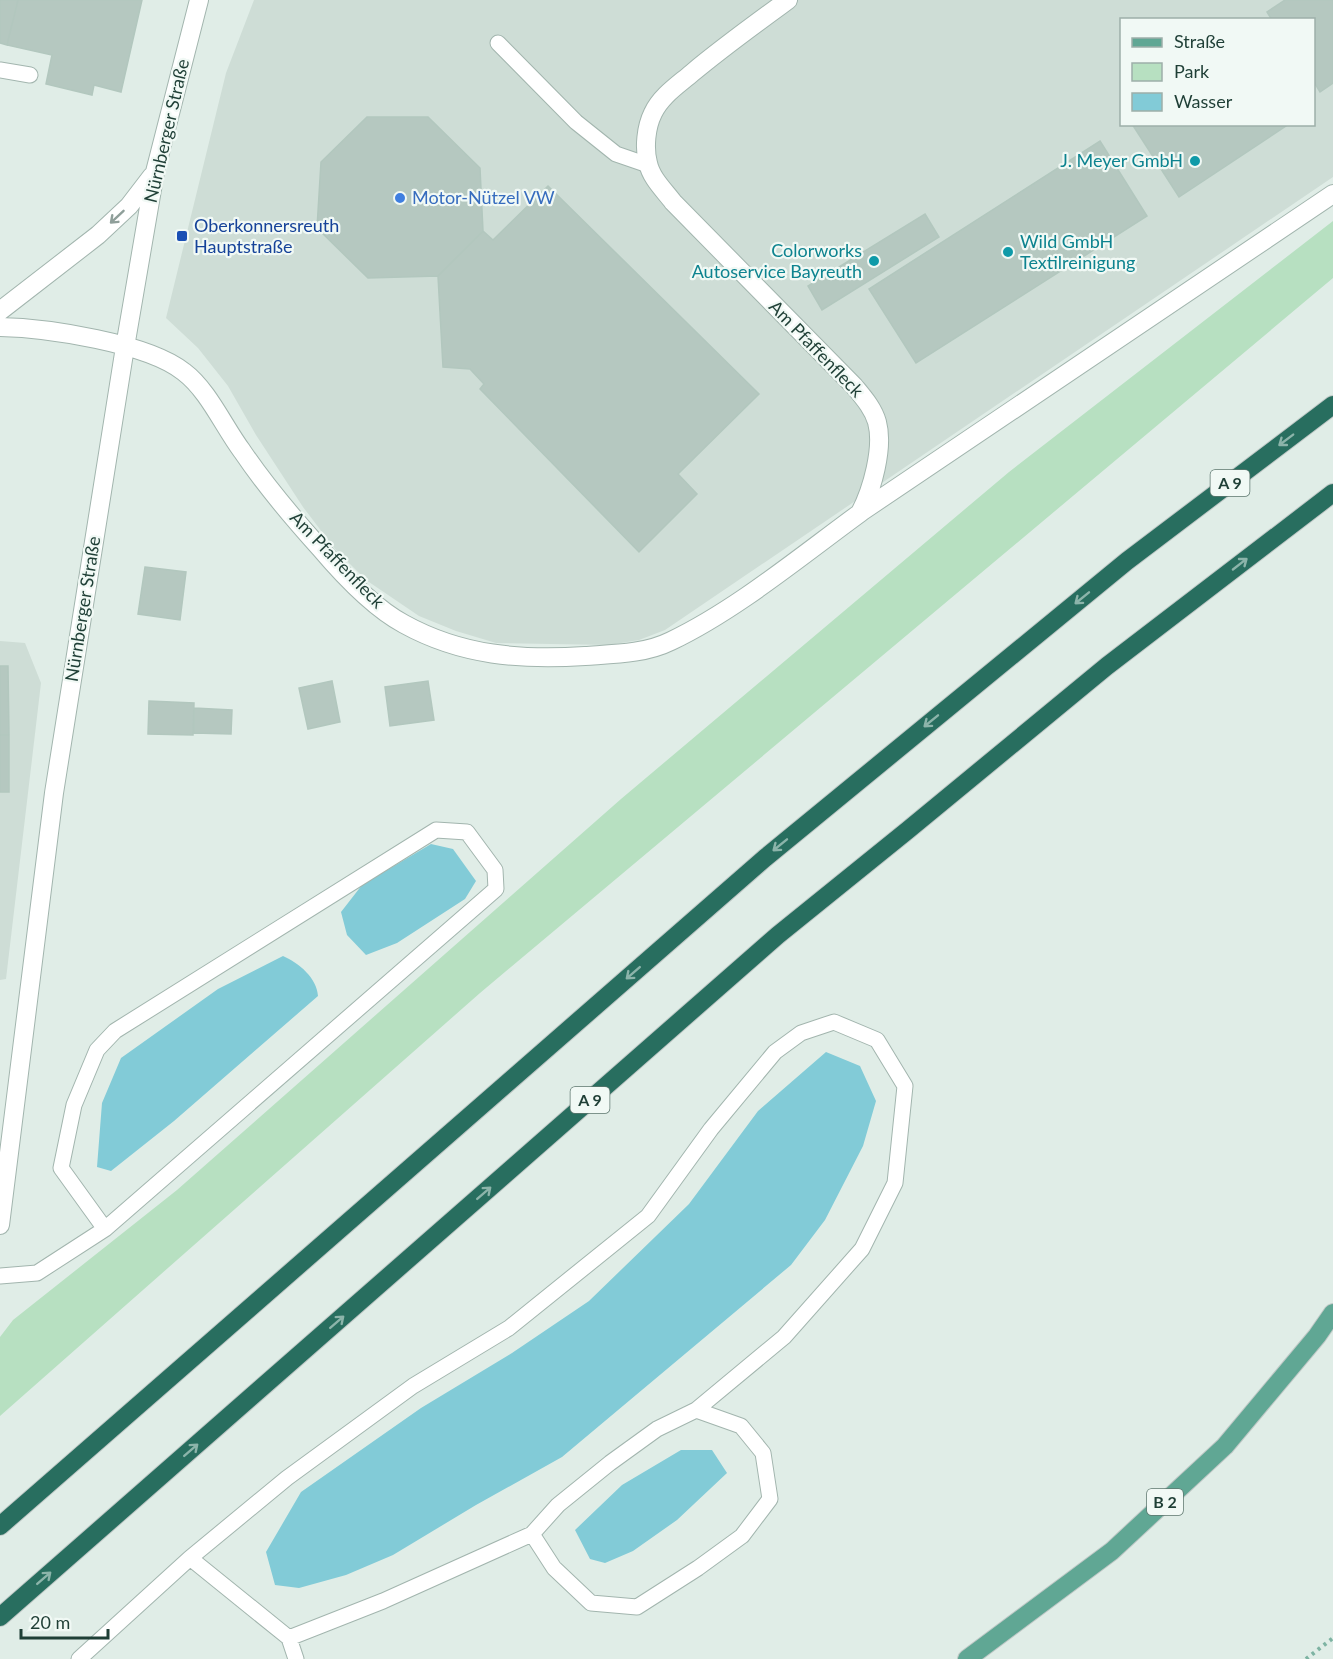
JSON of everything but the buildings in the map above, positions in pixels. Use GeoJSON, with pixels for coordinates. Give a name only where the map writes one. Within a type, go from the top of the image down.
{"type":"FeatureCollection","features":[{"type":"Feature","properties":{"kind":"highway","name":"A 9"},"geometry":{"type":"LineString","coordinates":[[0,1526],[765,858],[1127,561],[1333,405]]}},
{"type":"Feature","properties":{"kind":"highway","name":"A 9"},"geometry":{"type":"LineString","coordinates":[[0,1617],[778,934],[1107,666],[1333,494]]}},
{"type":"Feature","properties":{"kind":"main road","name":"B 2"},"geometry":{"type":"LineString","coordinates":[[967,1659],[1112,1551],[1216,1454],[1317,1336],[1333,1313]]}},
{"type":"Feature","properties":{"kind":"street","name":"Nürnberger Straße"},"geometry":{"type":"LineString","coordinates":[[0,1224],[54,793],[125,346],[155,172],[199,0]]}},
{"type":"Feature","properties":{"kind":"street"},"geometry":{"type":"LineString","coordinates":[[648,165],[646,146],[648,132],[653,113],[664,96],[720,50],[788,0]]}},
{"type":"Feature","properties":{"kind":"street","name":"Am Pfaffenfleck"},"geometry":{"type":"LineString","coordinates":[[648,165],[657,182],[673,202],[854,386],[867,402],[877,422],[880,442],[868,498],[860,513]]}},
{"type":"Feature","properties":{"kind":"street"},"geometry":{"type":"LineString","coordinates":[[0,311],[98,235],[129,206],[155,172]]}},
{"type":"Feature","properties":{"kind":"street","name":"Am Pfaffenfleck"},"geometry":{"type":"LineString","coordinates":[[0,327],[62,332],[125,346],[170,362],[186,373],[200,388],[243,454],[321,550],[372,601],[402,624],[470,650],[506,656],[540,659],[626,654],[669,643],[722,613],[860,513],[1333,194]]}},
{"type":"Feature","properties":{"kind":"lane"},"geometry":{"type":"LineString","coordinates":[[498,43],[576,122],[616,154],[648,165]]}},
{"type":"Feature","properties":{"kind":"lane"},"geometry":{"type":"LineString","coordinates":[[0,70],[30,75]]}},
{"type":"Feature","properties":{"kind":"lane"},"geometry":{"type":"LineString","coordinates":[[0,1276],[37,1273],[105,1229],[496,890],[495,870],[467,832],[436,830],[115,1031],[97,1050],[74,1105],[61,1168],[105,1229]]}},
{"type":"Feature","properties":{"kind":"lane"},"geometry":{"type":"LineString","coordinates":[[79,1659],[190,1558],[297,1471],[413,1386],[509,1328],[648,1216],[711,1129],[775,1052],[801,1033],[834,1022],[877,1040],[905,1086],[895,1183],[862,1249],[784,1338],[696,1410],[657,1429],[610,1463],[558,1505],[532,1534],[383,1601],[289,1638]]}},
{"type":"Feature","properties":{"kind":"lane"},"geometry":{"type":"LineString","coordinates":[[532,1534],[554,1568],[591,1603],[637,1607],[698,1568],[742,1536],[770,1499],[763,1453],[741,1426],[696,1410]]}},
{"type":"Feature","properties":{"kind":"lane"},"geometry":{"type":"LineString","coordinates":[[190,1558],[289,1638],[296,1659]]}},
{"type":"Feature","properties":{"kind":"path"},"geometry":{"type":"LineString","coordinates":[[1306,1659],[1333,1638]]}},
{"type":"Feature","properties":{"kind":"shaded area"},"geometry":{"type":"Polygon","coordinates":[[[254,0],[1333,0],[1333,177],[665,630],[639,640],[609,645],[496,643],[456,631],[419,616],[366,580],[335,549],[303,507],[256,435],[228,386],[198,348],[166,318],[226,73],[254,0]]]}},
{"type":"Feature","properties":{"kind":"shaded area"},"geometry":{"type":"Polygon","coordinates":[[[0,641],[25,643],[41,683],[6,979],[0,980],[0,641]]]}},
{"type":"Feature","properties":{"kind":"green space"},"geometry":{"type":"Polygon","coordinates":[[[1333,221],[1333,278],[480,993],[0,1416],[0,1337],[13,1320],[177,1190],[621,799],[1009,472],[1333,221]]]}},
{"type":"Feature","properties":{"kind":"water"},"geometry":{"type":"Polygon","coordinates":[[[431,844],[453,849],[476,881],[465,899],[397,943],[366,955],[347,935],[341,912],[362,885],[431,844]]]}},
{"type":"Feature","properties":{"kind":"water"},"geometry":{"type":"Polygon","coordinates":[[[283,956],[311,977],[318,996],[174,1121],[111,1171],[97,1167],[102,1103],[121,1058],[218,989],[283,956]]]}},
{"type":"Feature","properties":{"kind":"water"},"geometry":{"type":"Polygon","coordinates":[[[826,1052],[860,1066],[876,1101],[863,1146],[825,1220],[791,1265],[562,1457],[393,1555],[346,1575],[299,1588],[275,1585],[266,1552],[301,1492],[421,1408],[512,1353],[589,1301],[689,1204],[758,1111],[826,1052]]]}},
{"type":"Feature","properties":{"kind":"water"},"geometry":{"type":"Polygon","coordinates":[[[681,1450],[712,1450],[727,1473],[677,1520],[633,1551],[605,1563],[590,1559],[575,1530],[622,1485],[681,1450]]]}},
{"type":"Feature","properties":{"kind":"place","name":"J. Meyer GmbH"},"geometry":{"type":"Point","coordinates":[1195,161]}},
{"type":"Feature","properties":{"kind":"place","name":"Motor-Nützel VW"},"geometry":{"type":"Point","coordinates":[400,198]}},
{"type":"Feature","properties":{"kind":"place","name":"Oberkonnersreuth Hauptstraße"},"geometry":{"type":"Point","coordinates":[182,236]}},
{"type":"Feature","properties":{"kind":"place","name":"Wild GmbH Textilreinigung"},"geometry":{"type":"Point","coordinates":[1008,252]}},
{"type":"Feature","properties":{"kind":"place","name":"Colorworks Autoservice Bayreuth"},"geometry":{"type":"Point","coordinates":[874,261]}}]}
